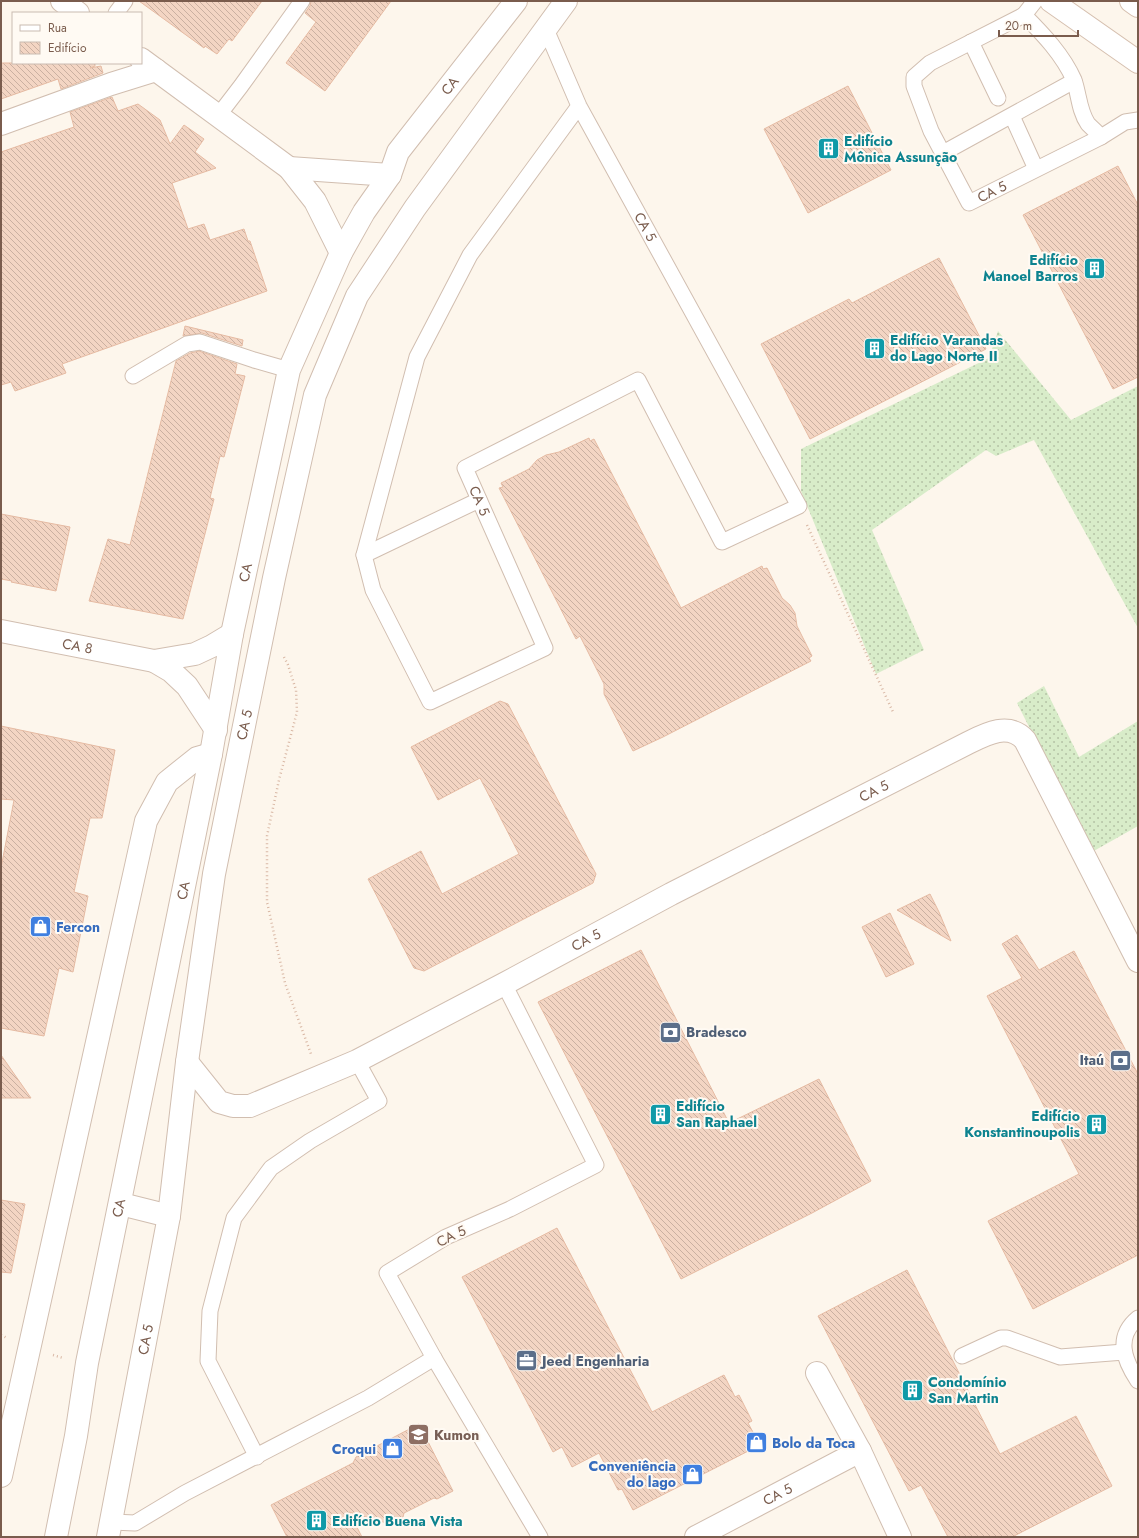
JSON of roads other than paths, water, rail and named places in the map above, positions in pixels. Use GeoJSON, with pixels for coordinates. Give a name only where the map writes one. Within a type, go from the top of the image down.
{"type":"FeatureCollection","features":[{"type":"Feature","properties":{"kind":"street"},"geometry":{"type":"LineString","coordinates":[[62,1],[77,12]]}},
{"type":"Feature","properties":{"kind":"street","name":"CA"},"geometry":{"type":"LineString","coordinates":[[56,1537],[76,1436],[87,1363],[121,1204],[216,730],[232,634],[289,370],[341,253],[364,212],[390,175],[398,152],[516,1]]}},
{"type":"Feature","properties":{"kind":"street","name":"CA 5"},"geometry":{"type":"LineString","coordinates":[[110,1529],[169,1216],[186,1062],[214,874],[274,578],[315,395],[357,296],[415,208],[545,27],[566,1]]}},
{"type":"Feature","properties":{"kind":"street"},"geometry":{"type":"LineString","coordinates":[[1051,1],[1138,62]]}},
{"type":"Feature","properties":{"kind":"street"},"geometry":{"type":"LineString","coordinates":[[1131,1],[1138,6]]}},
{"type":"Feature","properties":{"kind":"street"},"geometry":{"type":"LineString","coordinates":[[1,124],[111,84],[148,65],[289,168],[315,201],[341,253]]}},
{"type":"Feature","properties":{"kind":"street"},"geometry":{"type":"LineString","coordinates":[[289,168],[390,175]]}},
{"type":"Feature","properties":{"kind":"street"},"geometry":{"type":"LineString","coordinates":[[246,570],[274,578]]}},
{"type":"Feature","properties":{"kind":"street","name":"CA 8"},"geometry":{"type":"LineString","coordinates":[[1,631],[154,661],[171,671],[186,686],[216,730]]}},
{"type":"Feature","properties":{"kind":"street","name":"CA 8"},"geometry":{"type":"LineString","coordinates":[[154,661],[195,654],[232,634]]}},
{"type":"Feature","properties":{"kind":"street","name":"CA 5"},"geometry":{"type":"LineString","coordinates":[[186,1062],[219,1102],[232,1106],[250,1106],[357,1061],[678,891],[966,744],[991,732],[1003,730],[1020,735],[1025,740],[1138,961]]}},
{"type":"Feature","properties":{"kind":"street"},"geometry":{"type":"LineString","coordinates":[[1,1476],[146,821],[167,782],[197,758],[211,754]]}},
{"type":"Feature","properties":{"kind":"street"},"geometry":{"type":"LineString","coordinates":[[121,1204],[169,1216]]}},
{"type":"Feature","properties":{"kind":"street"},"geometry":{"type":"LineString","coordinates":[[817,1373],[860,1451],[900,1537]]}},
{"type":"Feature","properties":{"kind":"street","name":"CA 5"},"geometry":{"type":"LineString","coordinates":[[696,1537],[860,1451]]}},
{"type":"Feature","properties":{"kind":"lane"},"geometry":{"type":"LineString","coordinates":[[117,12],[125,1]]}},
{"type":"Feature","properties":{"kind":"lane"},"geometry":{"type":"LineString","coordinates":[[218,116],[302,1]]}},
{"type":"Feature","properties":{"kind":"lane","name":"CA 5"},"geometry":{"type":"LineString","coordinates":[[1035,1],[1024,15],[930,63],[914,77],[914,86],[931,131],[969,203],[1101,137],[1126,122],[1138,120]]}},
{"type":"Feature","properties":{"kind":"lane"},"geometry":{"type":"LineString","coordinates":[[1024,15],[1053,46],[1066,64],[1074,81],[1080,106],[1088,123],[1101,137]]}},
{"type":"Feature","properties":{"kind":"lane","name":"CA 5"},"geometry":{"type":"LineString","coordinates":[[545,27],[579,106],[799,506],[722,542],[638,380],[465,468],[545,648],[430,702],[373,590],[364,555],[416,357],[470,255],[579,106]]}},
{"type":"Feature","properties":{"kind":"lane"},"geometry":{"type":"LineString","coordinates":[[971,42],[998,98]]}},
{"type":"Feature","properties":{"kind":"lane"},"geometry":{"type":"LineString","coordinates":[[943,153],[1074,81]]}},
{"type":"Feature","properties":{"kind":"lane"},"geometry":{"type":"LineString","coordinates":[[1012,116],[1036,169]]}},
{"type":"Feature","properties":{"kind":"lane"},"geometry":{"type":"LineString","coordinates":[[133,376],[187,344],[200,342],[289,370]]}},
{"type":"Feature","properties":{"kind":"lane"},"geometry":{"type":"LineString","coordinates":[[364,555],[479,500]]}},
{"type":"Feature","properties":{"kind":"lane","name":"CA 5"},"geometry":{"type":"LineString","coordinates":[[504,984],[596,1165],[510,1209],[446,1237],[387,1273],[434,1358],[540,1537]]}},
{"type":"Feature","properties":{"kind":"lane"},"geometry":{"type":"LineString","coordinates":[[257,1457],[208,1361],[210,1311],[234,1218],[270,1168],[310,1141],[379,1101],[357,1061]]}},
{"type":"Feature","properties":{"kind":"lane"},"geometry":{"type":"LineString","coordinates":[[1138,1318],[1131,1324],[1124,1337],[1124,1352],[1130,1370],[1138,1381]]}},
{"type":"Feature","properties":{"kind":"lane"},"geometry":{"type":"LineString","coordinates":[[962,1356],[1001,1338],[1007,1338],[1060,1357],[1124,1352]]}},
{"type":"Feature","properties":{"kind":"lane","name":"CA 5"},"geometry":{"type":"LineString","coordinates":[[110,1529],[135,1523],[185,1493],[257,1457],[368,1398],[434,1358]]}},
{"type":"Feature","properties":{"kind":"place","name":"Edifício Mônica Assunção"},"geometry":{"type":"Point","coordinates":[828,149]}},
{"type":"Feature","properties":{"kind":"place","name":"Edifício Manoel Barros"},"geometry":{"type":"Point","coordinates":[1094,268]}},
{"type":"Feature","properties":{"kind":"place","name":"Edifício Varandas do Lago Norte II"},"geometry":{"type":"Point","coordinates":[875,348]}},
{"type":"Feature","properties":{"kind":"place","name":"Fercon"},"geometry":{"type":"Point","coordinates":[41,927]}},
{"type":"Feature","properties":{"kind":"place","name":"Bradesco"},"geometry":{"type":"Point","coordinates":[671,1032]}},
{"type":"Feature","properties":{"kind":"place","name":"Itaú"},"geometry":{"type":"Point","coordinates":[1120,1060]}},
{"type":"Feature","properties":{"kind":"place","name":"Edifício San Raphael"},"geometry":{"type":"Point","coordinates":[660,1114]}},
{"type":"Feature","properties":{"kind":"place","name":"Edifício Konstantinoupolis"},"geometry":{"type":"Point","coordinates":[1096,1124]}},
{"type":"Feature","properties":{"kind":"place","name":"Jeed Engenharia"},"geometry":{"type":"Point","coordinates":[527,1361]}},
{"type":"Feature","properties":{"kind":"place","name":"Condomínio San Martin"},"geometry":{"type":"Point","coordinates":[912,1390]}},
{"type":"Feature","properties":{"kind":"place","name":"Kumon"},"geometry":{"type":"Point","coordinates":[418,1435]}},
{"type":"Feature","properties":{"kind":"place","name":"Bolo da Toca"},"geometry":{"type":"Point","coordinates":[757,1443]}},
{"type":"Feature","properties":{"kind":"place","name":"Croqui"},"geometry":{"type":"Point","coordinates":[392,1449]}},
{"type":"Feature","properties":{"kind":"place","name":"Conveniência do lago"},"geometry":{"type":"Point","coordinates":[692,1474]}},
{"type":"Feature","properties":{"kind":"place","name":"Edifício Buena Vista"},"geometry":{"type":"Point","coordinates":[316,1521]}}]}
